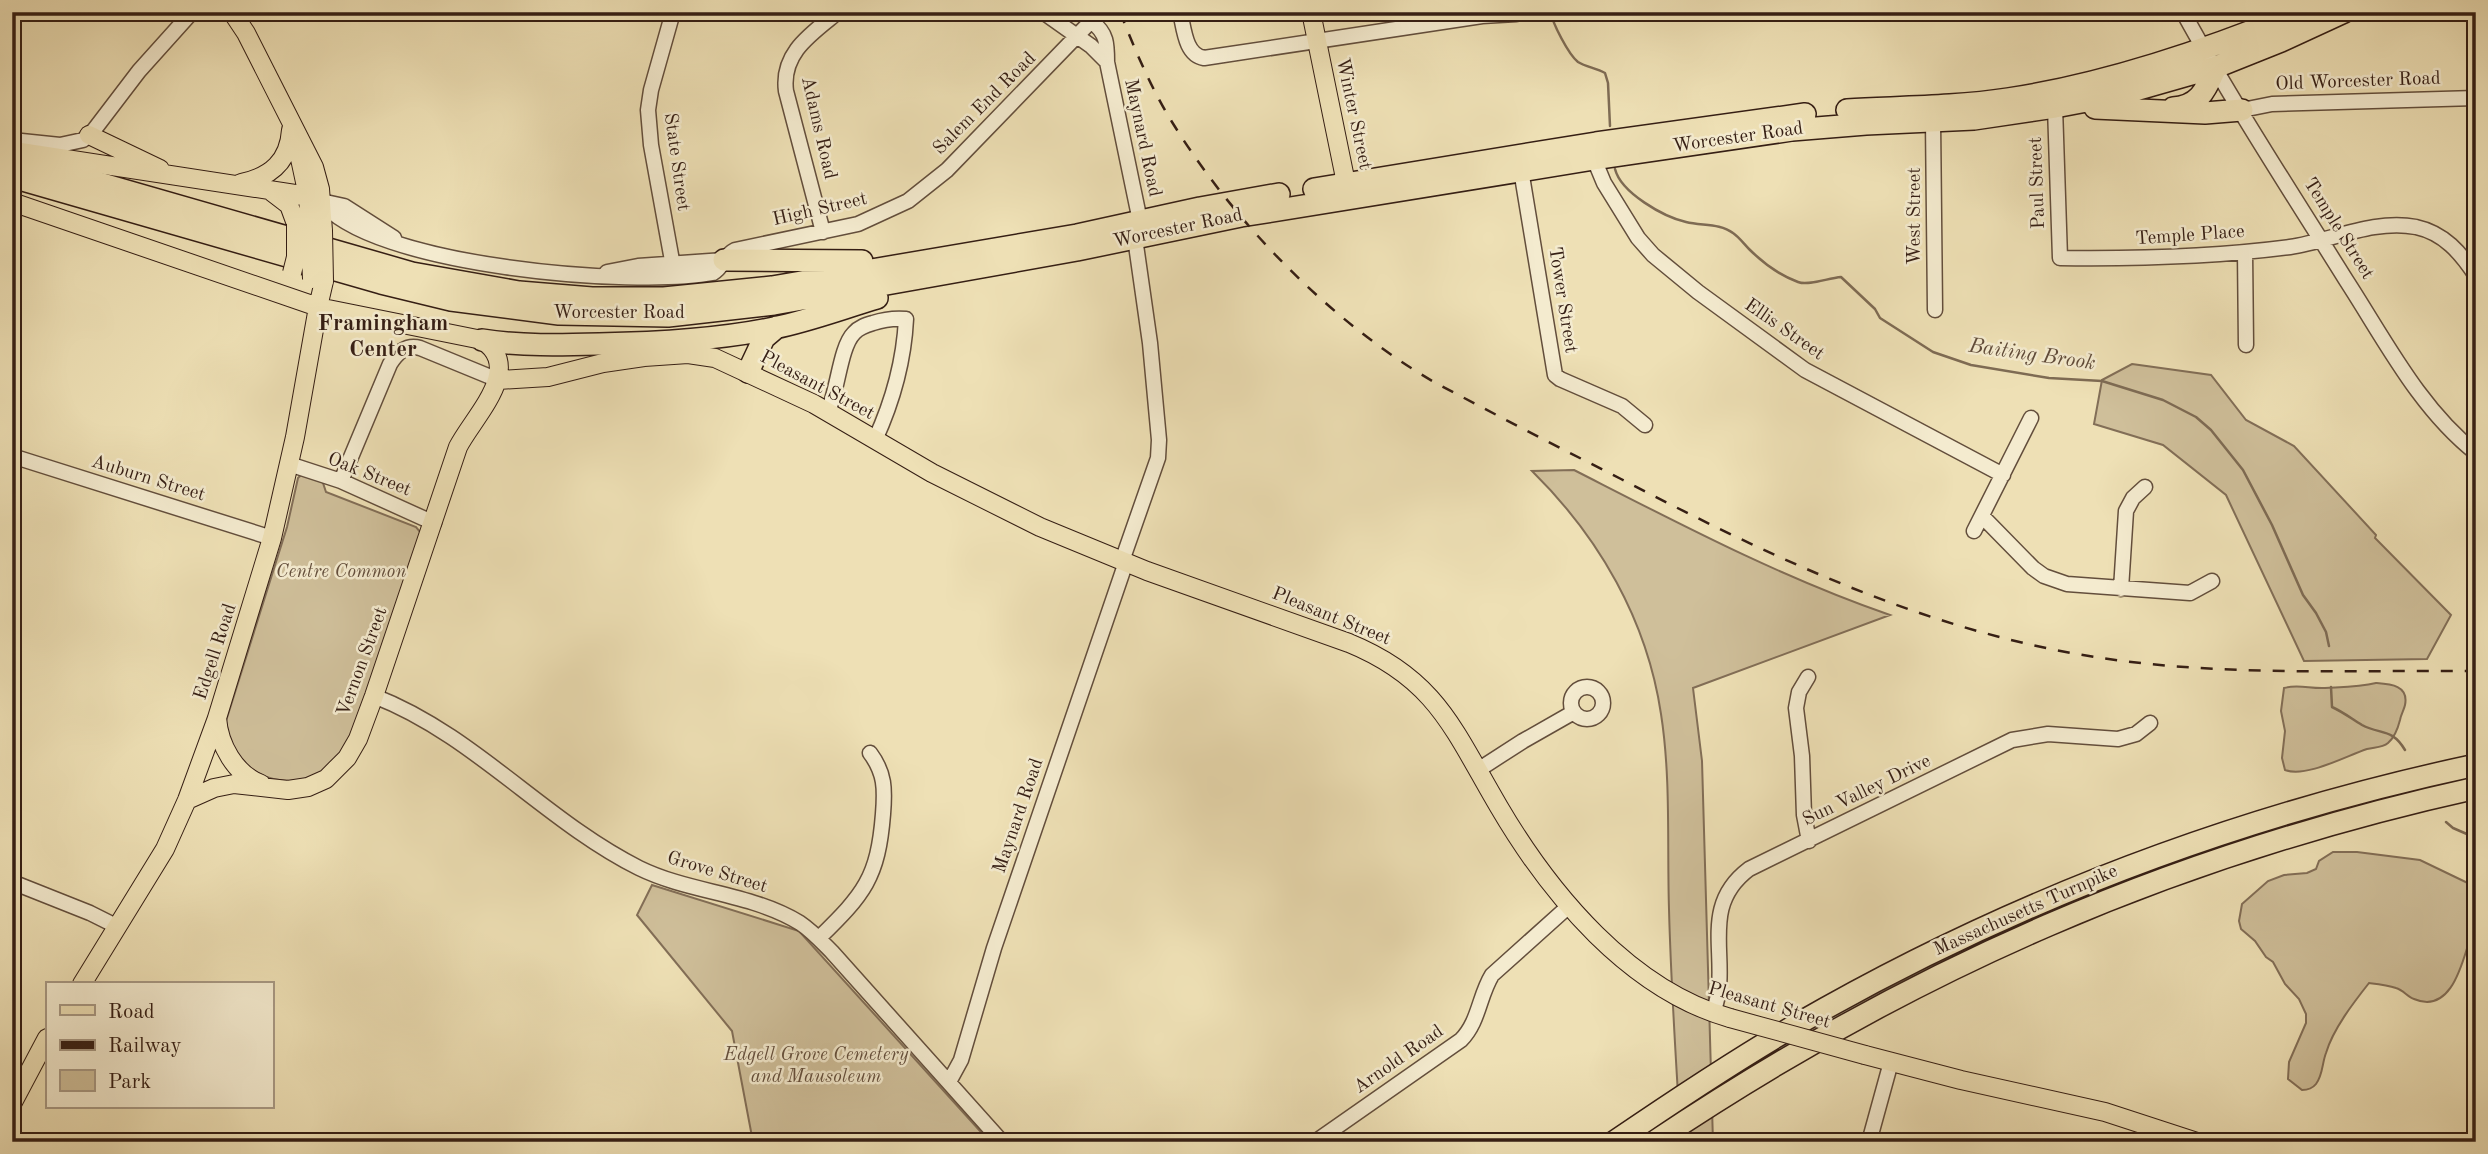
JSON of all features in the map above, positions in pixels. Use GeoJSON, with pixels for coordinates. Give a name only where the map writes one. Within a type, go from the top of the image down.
{"type":"FeatureCollection","features":[{"type":"Feature","properties":{"kind":"highway","name":"Worcester Road"},"geometry":{"type":"LineString","coordinates":[[12,177],[381,283],[451,300],[522,310],[632,317],[702,313],[774,304],[980,268],[1137,229],[1200,208],[1346,183],[1773,118],[2010,99],[2087,83],[2204,48],[2300,12]]}},
{"type":"Feature","properties":{"kind":"highway","name":"Worcester Road"},"geometry":{"type":"LineString","coordinates":[[12,158],[446,281],[519,292],[616,298],[701,295],[772,287],[1077,235],[1241,216],[1521,170],[1792,130],[1991,117],[2055,107],[2130,92],[2216,67],[2344,12]]}},
{"type":"Feature","properties":{"kind":"highway"},"geometry":{"type":"LineString","coordinates":[[2149,109],[2180,107],[2195,102],[2204,92],[2216,67]]}},
{"type":"Feature","properties":{"kind":"highway"},"geometry":{"type":"LineString","coordinates":[[2055,107],[2205,113],[2242,110]]}},
{"type":"Feature","properties":{"kind":"highway"},"geometry":{"type":"LineString","coordinates":[[724,260],[934,259]]}},
{"type":"Feature","properties":{"kind":"highway"},"geometry":{"type":"LineString","coordinates":[[482,340],[536,345],[635,343],[721,336],[777,327],[980,268]]}},
{"type":"Feature","properties":{"kind":"highway"},"geometry":{"type":"LineString","coordinates":[[748,372],[764,338],[777,327]]}},
{"type":"Feature","properties":{"kind":"highway","name":"Massachusetts Turnpike"},"geometry":{"type":"LineString","coordinates":[[1614,1142],[1794,1026],[1924,956],[2026,909],[2129,867],[2233,830],[2351,795],[2476,765]]}},
{"type":"Feature","properties":{"kind":"highway","name":"Massachusetts Turnpike"},"geometry":{"type":"LineString","coordinates":[[1654,1142],[1833,1030],[1930,978],[2029,932],[2166,877],[2270,842],[2376,811],[2476,788]]}},
{"type":"Feature","properties":{"kind":"main road","name":"Edgell Road"},"geometry":{"type":"LineString","coordinates":[[83,982],[163,853],[187,800],[217,718],[272,538],[289,464],[318,307],[318,280],[309,228],[314,199],[292,126],[232,12]]}},
{"type":"Feature","properties":{"kind":"main road","name":"Winter Street"},"geometry":{"type":"LineString","coordinates":[[1311,12],[1346,183]]}},
{"type":"Feature","properties":{"kind":"main road"},"geometry":{"type":"LineString","coordinates":[[234,185],[265,176],[278,165],[289,145],[292,126]]}},
{"type":"Feature","properties":{"kind":"main road"},"geometry":{"type":"LineString","coordinates":[[89,135],[180,176]]}},
{"type":"Feature","properties":{"kind":"main road"},"geometry":{"type":"LineString","coordinates":[[12,150],[266,189],[314,199]]}},
{"type":"Feature","properties":{"kind":"main road"},"geometry":{"type":"LineString","coordinates":[[259,286],[278,284],[288,278],[309,228],[278,195],[266,189]]}},
{"type":"Feature","properties":{"kind":"main road"},"geometry":{"type":"LineString","coordinates":[[12,202],[318,307],[482,340],[491,346],[497,355],[498,380]]}},
{"type":"Feature","properties":{"kind":"main road","name":"Pleasant Street"},"geometry":{"type":"LineString","coordinates":[[498,380],[535,379],[623,360],[688,354],[715,358],[748,372],[828,411],[932,473],[1012,514],[1124,562],[1341,640],[1377,655],[1404,673],[1428,694],[1447,718],[1520,839],[1570,905],[1607,946],[1634,969],[1685,1002],[1722,1016],[1891,1062],[2105,1112],[2197,1142]]}},
{"type":"Feature","properties":{"kind":"main road","name":"Vernon Street"},"geometry":{"type":"LineString","coordinates":[[187,800],[224,786],[245,784],[298,789],[317,783],[334,773],[347,758],[374,696],[458,447],[494,392],[498,380]]}},
{"type":"Feature","properties":{"kind":"main road"},"geometry":{"type":"LineString","coordinates":[[217,718],[220,736],[233,762],[248,776],[267,787]]}},
{"type":"Feature","properties":{"kind":"main road"},"geometry":{"type":"LineString","coordinates":[[12,1104],[46,1040]]}},
{"type":"Feature","properties":{"kind":"street"},"geometry":{"type":"LineString","coordinates":[[12,140],[60,145],[76,143],[89,135],[132,80],[192,12]]}},
{"type":"Feature","properties":{"kind":"street","name":"State Street"},"geometry":{"type":"LineString","coordinates":[[673,12],[648,110],[651,145],[674,270]]}},
{"type":"Feature","properties":{"kind":"street","name":"Adams Road"},"geometry":{"type":"LineString","coordinates":[[823,232],[786,91],[785,72],[796,49],[838,12]]}},
{"type":"Feature","properties":{"kind":"street","name":"Maynard Road"},"geometry":{"type":"LineString","coordinates":[[1043,12],[1107,62]]}},
{"type":"Feature","properties":{"kind":"street"},"geometry":{"type":"LineString","coordinates":[[1180,12],[1188,45],[1194,55],[1200,58],[1516,13]]}},
{"type":"Feature","properties":{"kind":"street","name":"Temple Street"},"geometry":{"type":"LineString","coordinates":[[2183,12],[2321,240],[2426,403],[2452,434],[2476,453]]}},
{"type":"Feature","properties":{"kind":"street","name":"Maynard Road"},"geometry":{"type":"LineString","coordinates":[[949,1082],[961,1060],[995,948],[1158,458],[1159,440],[1137,229],[1104,34],[1096,17]]}},
{"type":"Feature","properties":{"kind":"street","name":"Salem End Road"},"geometry":{"type":"LineString","coordinates":[[923,190],[959,158],[1096,17]]}},
{"type":"Feature","properties":{"kind":"street","name":"Old Worcester Road"},"geometry":{"type":"LineString","coordinates":[[2242,110],[2272,104],[2476,98]]}},
{"type":"Feature","properties":{"kind":"street","name":"Paul Street"},"geometry":{"type":"LineString","coordinates":[[2055,107],[2060,258]]}},
{"type":"Feature","properties":{"kind":"street","name":"West Street"},"geometry":{"type":"LineString","coordinates":[[1933,121],[1935,310]]}},
{"type":"Feature","properties":{"kind":"street","name":"Ellis Street"},"geometry":{"type":"LineString","coordinates":[[1594,159],[1604,183],[1638,238],[1653,255],[1698,292],[1805,370],[2003,475]]}},
{"type":"Feature","properties":{"kind":"street","name":"Tower Street"},"geometry":{"type":"LineString","coordinates":[[1521,170],[1555,375],[1622,406],[1645,425]]}},
{"type":"Feature","properties":{"kind":"street","name":"High Street"},"geometry":{"type":"LineString","coordinates":[[314,199],[339,219],[359,230],[403,244],[487,264],[537,271],[600,274],[625,268],[674,270],[724,260],[729,253],[741,248],[823,232],[876,217],[923,190]]}},
{"type":"Feature","properties":{"kind":"street","name":"Temple Place"},"geometry":{"type":"LineString","coordinates":[[2060,258],[2163,258],[2245,252],[2291,247],[2346,233],[2414,227],[2445,240],[2462,256],[2476,276]]}},
{"type":"Feature","properties":{"kind":"street"},"geometry":{"type":"LineString","coordinates":[[2245,252],[2246,345]]}},
{"type":"Feature","properties":{"kind":"street"},"geometry":{"type":"LineString","coordinates":[[828,411],[838,385],[846,347],[853,333],[888,318],[906,319],[900,367],[875,440]]}},
{"type":"Feature","properties":{"kind":"street"},"geometry":{"type":"LineString","coordinates":[[341,481],[390,364],[402,350],[409,347],[420,348],[498,380]]}},
{"type":"Feature","properties":{"kind":"street"},"geometry":{"type":"LineString","coordinates":[[1974,531],[2031,418]]}},
{"type":"Feature","properties":{"kind":"street","name":"Auburn Street"},"geometry":{"type":"LineString","coordinates":[[12,457],[272,538]]}},
{"type":"Feature","properties":{"kind":"street","name":"Oak Street"},"geometry":{"type":"LineString","coordinates":[[289,464],[341,481],[434,523]]}},
{"type":"Feature","properties":{"kind":"street"},"geometry":{"type":"LineString","coordinates":[[2121,589],[2126,512],[2133,498],[2145,487]]}},
{"type":"Feature","properties":{"kind":"street"},"geometry":{"type":"LineString","coordinates":[[1982,516],[2033,568],[2044,576],[2073,586],[2190,593],[2212,581]]}},
{"type":"Feature","properties":{"kind":"street"},"geometry":{"type":"LineString","coordinates":[[1808,677],[1799,692],[1796,708],[1802,756],[1804,815],[1809,841]]}},
{"type":"Feature","properties":{"kind":"street","name":"Grove Street"},"geometry":{"type":"LineString","coordinates":[[374,696],[429,724],[486,762],[583,834],[638,867],[775,911],[798,922],[819,938],[1002,1142]]}},
{"type":"Feature","properties":{"kind":"street"},"geometry":{"type":"LineString","coordinates":[[1478,770],[1574,712]]}},
{"type":"Feature","properties":{"kind":"street","name":"Sun Valley Drive"},"geometry":{"type":"LineString","coordinates":[[1722,1016],[1718,990],[1719,916],[1731,884],[1749,869],[2012,740],[2048,734],[2118,739],[2136,734],[2150,723]]}},
{"type":"Feature","properties":{"kind":"street"},"geometry":{"type":"LineString","coordinates":[[819,938],[855,902],[868,881],[878,856],[885,789],[881,770],[870,752]]}},
{"type":"Feature","properties":{"kind":"street"},"geometry":{"type":"LineString","coordinates":[[12,882],[118,927]]}},
{"type":"Feature","properties":{"kind":"street","name":"Arnold Road"},"geometry":{"type":"LineString","coordinates":[[1315,1142],[1461,1040],[1472,1027],[1492,975],[1570,905]]}},
{"type":"Feature","properties":{"kind":"street"},"geometry":{"type":"LineString","coordinates":[[1869,1142],[1891,1062]]}},
{"type":"Feature","properties":{"kind":"green space"},"geometry":{"type":"Polygon","coordinates":[[[2132,364],[2211,375],[2246,420],[2294,446],[2376,535],[2375,538],[2451,615],[2427,659],[2304,661],[2226,495],[2163,445],[2094,424],[2102,380],[2132,364]]]}},
{"type":"Feature","properties":{"kind":"green space"},"geometry":{"type":"Polygon","coordinates":[[[1574,470],[1769,566],[1890,615],[1693,688],[1702,761],[1713,1142],[1681,1142],[1671,967],[1666,762],[1654,679],[1632,613],[1599,552],[1532,471],[1574,470]]]}},
{"type":"Feature","properties":{"kind":"green space","name":"Centre Common"},"geometry":{"type":"Polygon","coordinates":[[[304,472],[321,477],[326,492],[416,527],[421,533],[352,735],[326,769],[305,779],[289,781],[259,774],[246,765],[229,738],[226,721],[287,527],[298,478],[304,472]]]}},
{"type":"Feature","properties":{"kind":"green space"},"geometry":{"type":"Polygon","coordinates":[[[2376,683],[2397,687],[2404,693],[2405,698],[2405,707],[2397,729],[2388,743],[2315,769],[2294,772],[2285,770],[2282,758],[2285,731],[2281,711],[2284,688],[2344,687],[2376,683]]]}},
{"type":"Feature","properties":{"kind":"green space"},"geometry":{"type":"Polygon","coordinates":[[[2333,852],[2357,852],[2420,860],[2476,887],[2476,941],[2468,945],[2457,976],[2445,995],[2436,1000],[2426,1002],[2414,999],[2396,988],[2369,983],[2329,1044],[2318,1080],[2311,1088],[2302,1090],[2288,1079],[2289,1062],[2306,1023],[2306,1014],[2299,999],[2285,984],[2273,962],[2241,929],[2239,921],[2242,904],[2268,881],[2316,869],[2319,861],[2333,852]]]}},
{"type":"Feature","properties":{"kind":"green space","name":"Edgell Grove Cemetery and Mausoleum"},"geometry":{"type":"Polygon","coordinates":[[[652,885],[799,931],[990,1142],[753,1142],[732,1031],[637,915],[652,885]]]}},
{"type":"Feature","properties":{"kind":"waterway","name":"Baiting Brook"},"geometry":{"type":"LineString","coordinates":[[1551,12],[1558,31],[1574,58],[1581,64],[1605,73],[1610,126]]}},
{"type":"Feature","properties":{"kind":"waterway","name":"Baiting Brook"},"geometry":{"type":"LineString","coordinates":[[1615,169],[1626,187],[1644,203],[1677,219],[1728,230],[1766,264],[1791,279],[1808,283],[1841,277],[1875,309],[1880,318],[1933,352],[1971,365],[2049,378],[2102,381],[2163,400],[2196,417],[2211,430],[2243,470],[2272,525],[2303,595],[2326,632],[2329,646]]}},
{"type":"Feature","properties":{"kind":"waterway","name":"Baiting Brook"},"geometry":{"type":"LineString","coordinates":[[2331,687],[2332,707],[2362,725],[2391,735],[2405,750]]}},
{"type":"Feature","properties":{"kind":"waterway","name":"Baiting Brook"},"geometry":{"type":"LineString","coordinates":[[2446,822],[2476,838]]}},
{"type":"Feature","properties":{"kind":"railway"},"geometry":{"type":"LineString","coordinates":[[1120,12],[1157,96],[1197,160],[1255,233],[1322,300],[1396,358],[1434,382],[1677,508],[1790,562],[1848,586],[1966,628],[2027,644],[2137,663],[2234,670],[2476,671]]}},
{"type":"Feature","properties":{"kind":"district","name":"Framingham Center"},"geometry":{"type":"Point","coordinates":[383,336]}}]}
